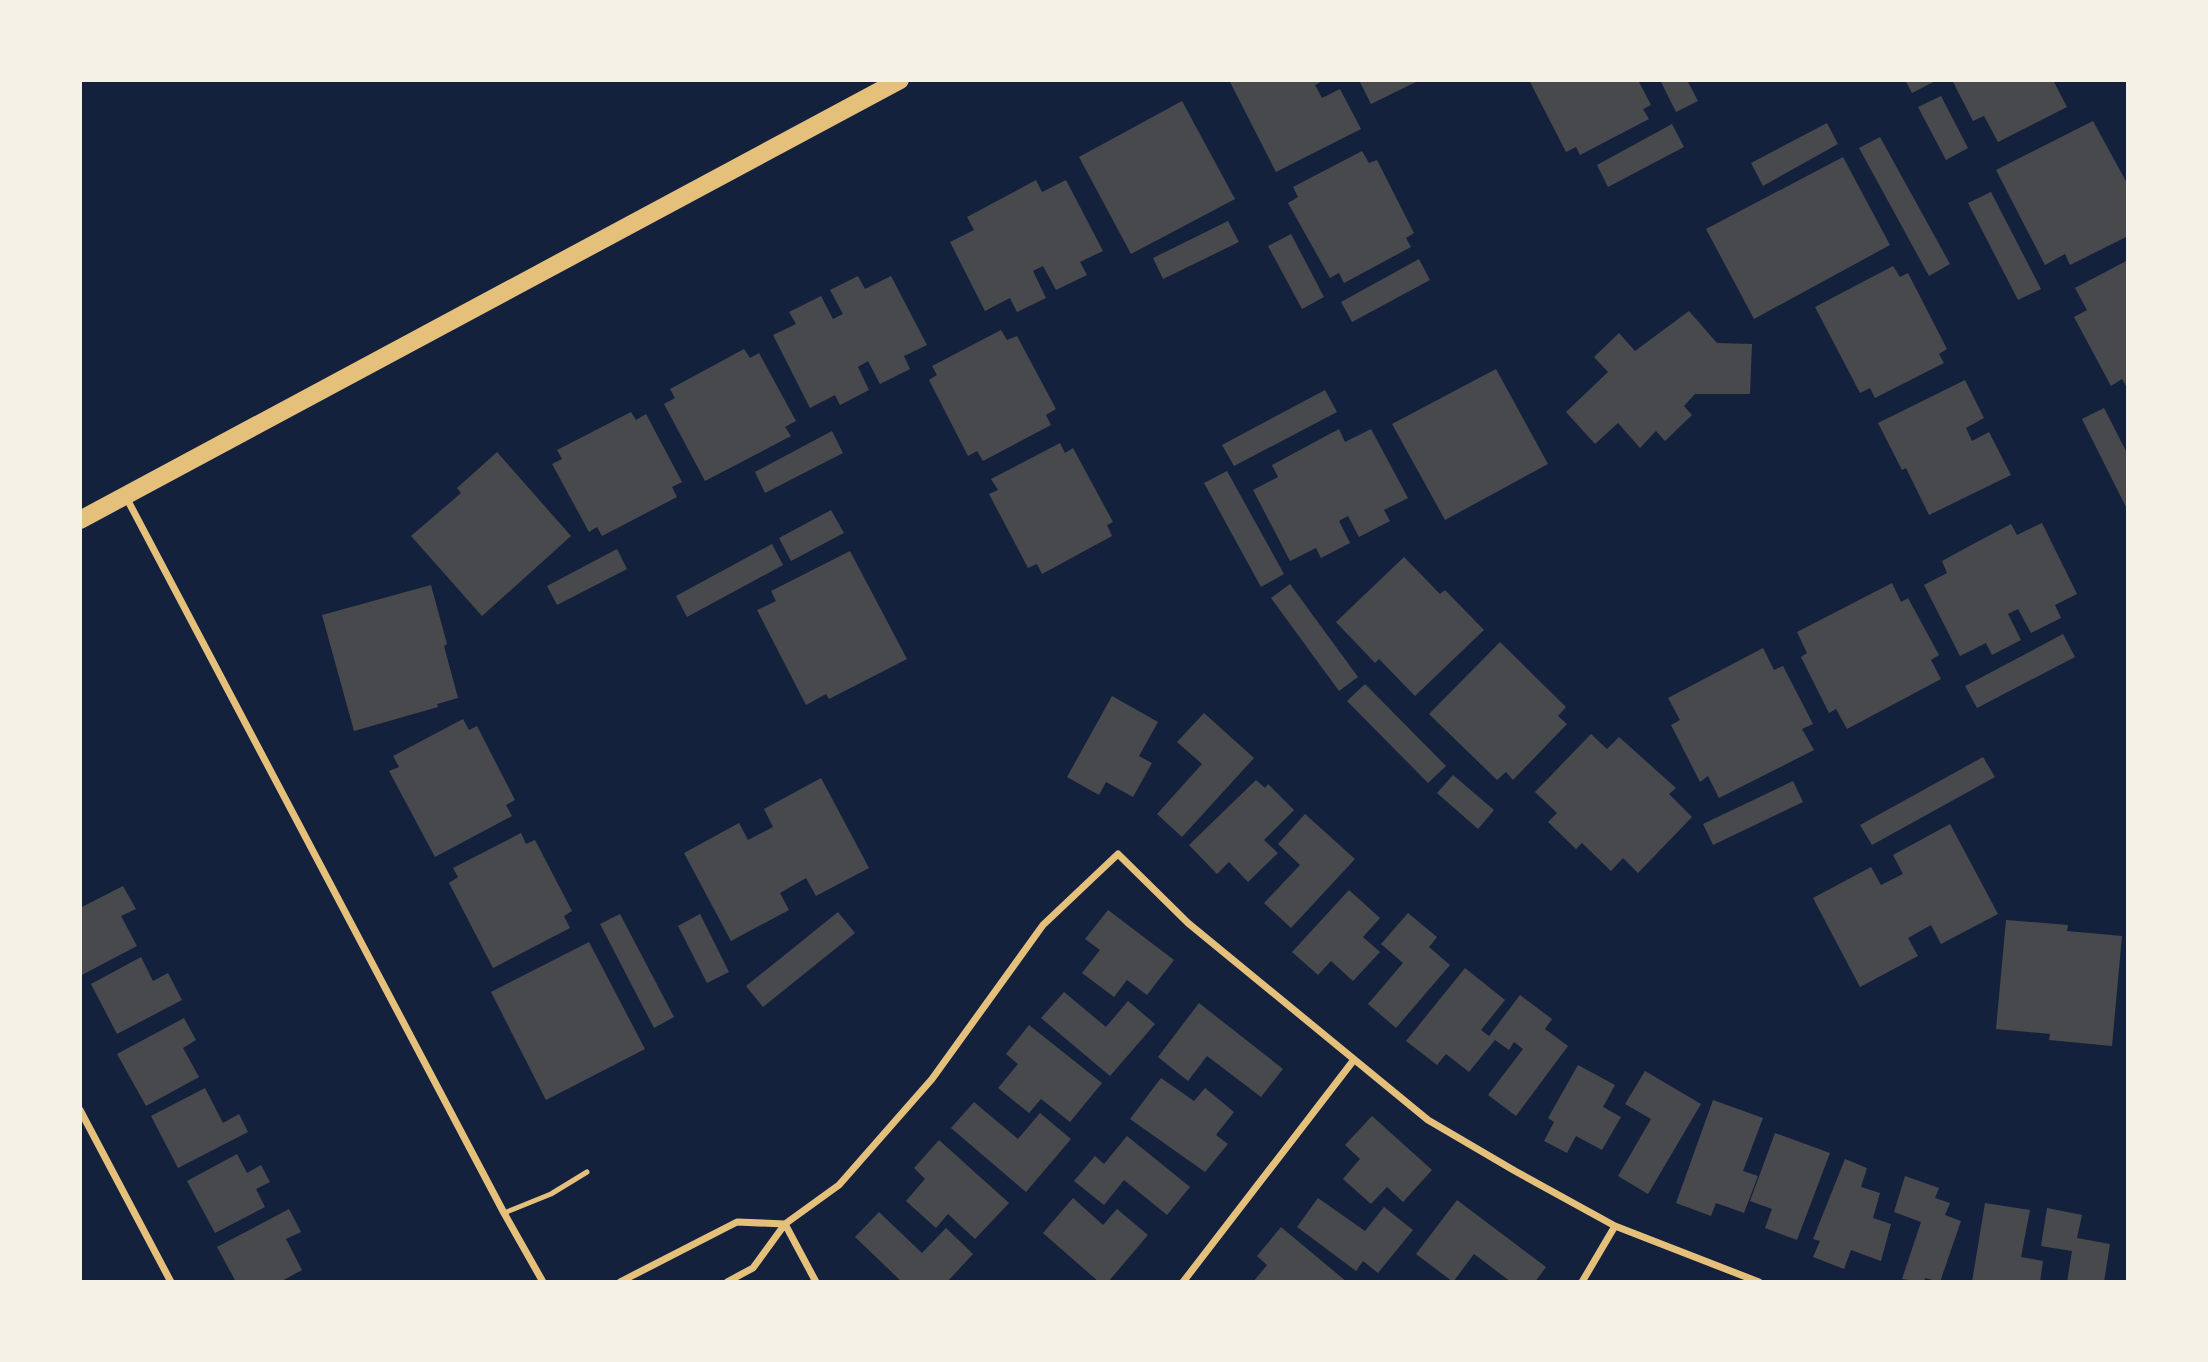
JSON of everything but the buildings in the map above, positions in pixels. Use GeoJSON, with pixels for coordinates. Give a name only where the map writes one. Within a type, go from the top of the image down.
{"type":"FeatureCollection","features":[{"type":"Feature","properties":{"kind":"main road"},"geometry":{"type":"LineString","coordinates":[[80,520],[900,80]]}},
{"type":"Feature","properties":{"kind":"street"},"geometry":{"type":"LineString","coordinates":[[125,497],[543,1282]]}},
{"type":"Feature","properties":{"kind":"street"},"geometry":{"type":"LineString","coordinates":[[727,1282],[753,1268],[785,1224],[839,1185],[932,1079],[1044,925],[1118,854],[1188,923],[1428,1120],[1615,1226],[1759,1282]]}},
{"type":"Feature","properties":{"kind":"street"},"geometry":{"type":"LineString","coordinates":[[1183,1282],[1353,1060]]}},
{"type":"Feature","properties":{"kind":"street"},"geometry":{"type":"LineString","coordinates":[[80,1110],[171,1282]]}},
{"type":"Feature","properties":{"kind":"street"},"geometry":{"type":"LineString","coordinates":[[620,1282],[737,1222],[785,1224]]}},
{"type":"Feature","properties":{"kind":"street"},"geometry":{"type":"LineString","coordinates":[[785,1224],[816,1282]]}},
{"type":"Feature","properties":{"kind":"street"},"geometry":{"type":"LineString","coordinates":[[1582,1282],[1615,1226]]}},
{"type":"Feature","properties":{"kind":"lane"},"geometry":{"type":"LineString","coordinates":[[504,1213],[551,1194],[587,1172]]}}]}
